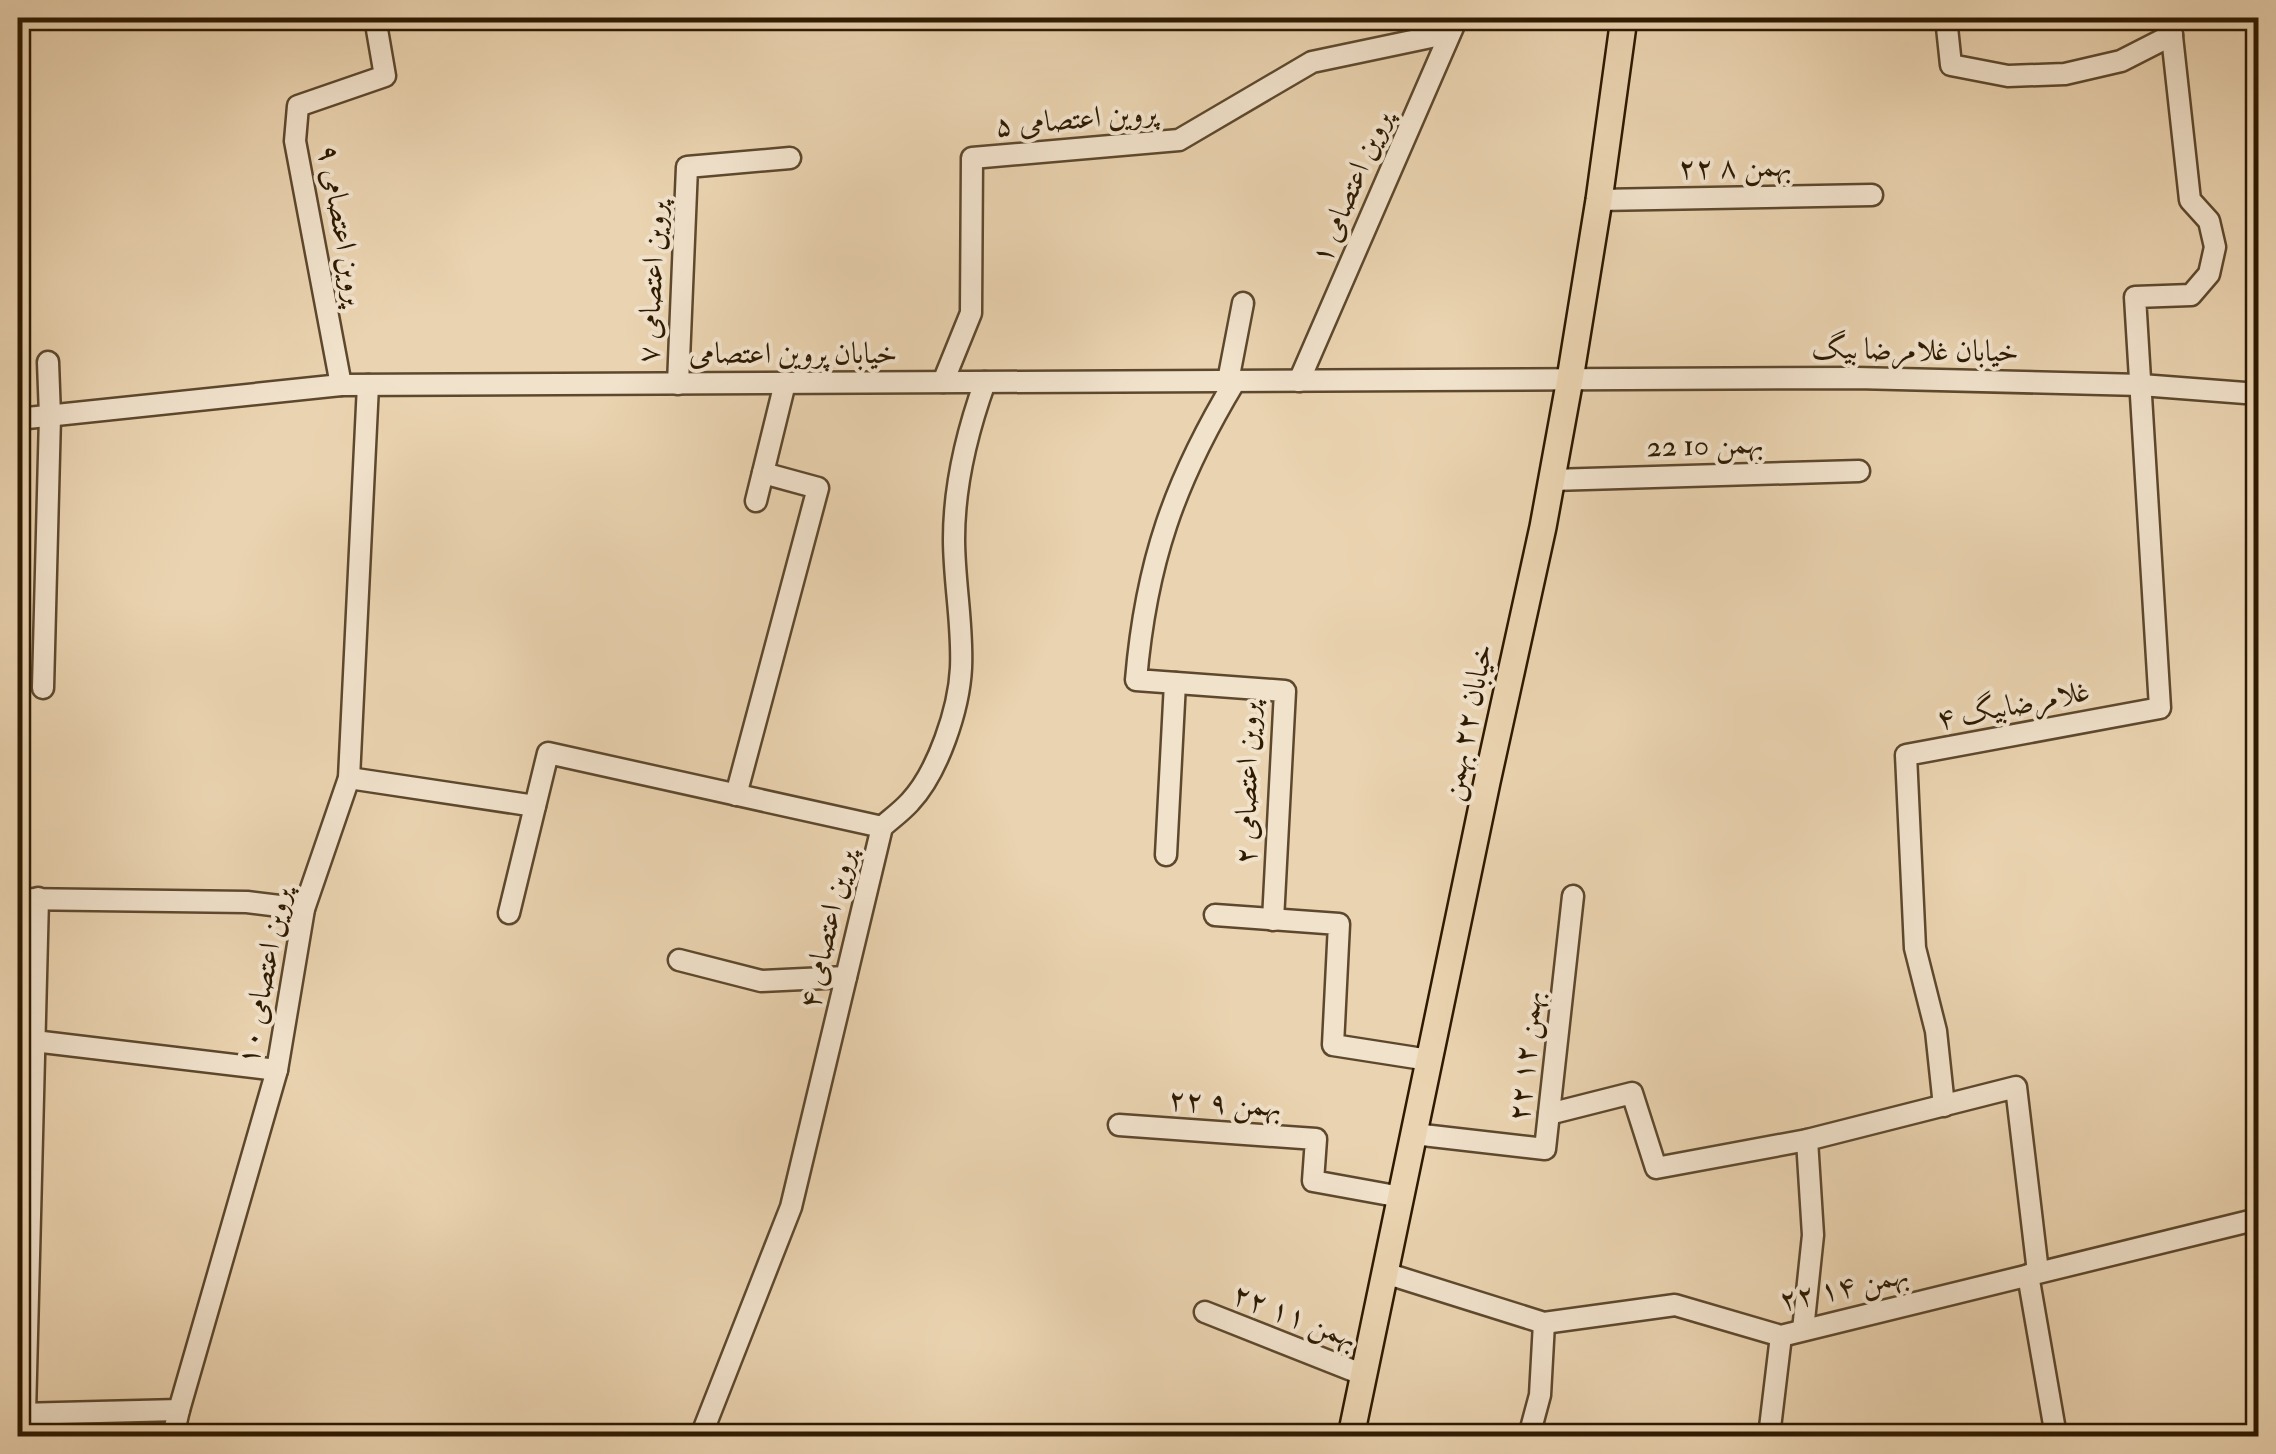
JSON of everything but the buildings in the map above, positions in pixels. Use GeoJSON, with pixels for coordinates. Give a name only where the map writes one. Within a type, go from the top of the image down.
{"type":"FeatureCollection","features":[{"type":"Feature","properties":{"kind":"main road","name":"خیابان ۲۲ بهمن"},"geometry":{"type":"LineString","coordinates":[[1351,1436],[1552,480],[1599,200],[1624,18]]}},
{"type":"Feature","properties":{"kind":"street","name":"پروین اعتصامی ۹"},"geometry":{"type":"LineString","coordinates":[[341,385],[294,141],[298,106],[385,76],[375,18]]}},
{"type":"Feature","properties":{"kind":"street"},"geometry":{"type":"LineString","coordinates":[[1946,18],[1951,65],[2008,76],[2065,74],[2121,61],[2171,26],[2190,200],[2208,221],[2215,248],[2209,274],[2192,295],[2135,297],[2141,385]]}},
{"type":"Feature","properties":{"kind":"street","name":"پروین اعتصامی ۱"},"geometry":{"type":"LineString","coordinates":[[1300,381],[1454,25]]}},
{"type":"Feature","properties":{"kind":"street","name":"پروین اعتصامی ۵"},"geometry":{"type":"LineString","coordinates":[[943,382],[971,313],[972,158],[1179,140],[1312,62],[1454,25]]}},
{"type":"Feature","properties":{"kind":"street","name":"پروین اعتصامی ۷"},"geometry":{"type":"LineString","coordinates":[[678,384],[688,167],[790,158]]}},
{"type":"Feature","properties":{"kind":"street","name":"۲۲ بهمن ۸"},"geometry":{"type":"LineString","coordinates":[[1599,200],[1872,195]]}},
{"type":"Feature","properties":{"kind":"street"},"geometry":{"type":"LineString","coordinates":[[1232,381],[1242,303]]}},
{"type":"Feature","properties":{"kind":"street"},"geometry":{"type":"LineString","coordinates":[[43,688],[35,417],[48,362]]}},
{"type":"Feature","properties":{"kind":"street","name":"خیابان غلامرضا بیگ"},"geometry":{"type":"LineString","coordinates":[[1570,379],[1856,378],[2141,385],[2258,394]]}},
{"type":"Feature","properties":{"kind":"street","name":"خیابان پروین اعتصامی"},"geometry":{"type":"LineString","coordinates":[[35,417],[341,385],[1570,379]]}},
{"type":"Feature","properties":{"kind":"street","name":"پروین اعتصامی ۲"},"geometry":{"type":"LineString","coordinates":[[1232,381],[1183,478],[1163,529],[1139,636],[1136,680],[1285,690],[1273,920]]}},
{"type":"Feature","properties":{"kind":"street","name":"پروین اعتصامی ۴"},"geometry":{"type":"LineString","coordinates":[[701,1436],[791,1207],[882,828],[912,800],[937,760],[953,716],[961,669],[954,538],[958,478],[971,420],[985,382]]}},
{"type":"Feature","properties":{"kind":"street"},"geometry":{"type":"LineString","coordinates":[[756,501],[785,383]]}},
{"type":"Feature","properties":{"kind":"street","name":"پروین اعتصامی ۱۰"},"geometry":{"type":"LineString","coordinates":[[173,1436],[278,1070],[304,908],[349,778],[368,385]]}},
{"type":"Feature","properties":{"kind":"street","name":"غلامرضابیگ ۴"},"geometry":{"type":"LineString","coordinates":[[1944,1106],[1936,1032],[1915,948],[1906,755],[2160,708],[2141,385]]}},
{"type":"Feature","properties":{"kind":"street"},"geometry":{"type":"LineString","coordinates":[[18,439],[35,417]]}},
{"type":"Feature","properties":{"kind":"street","name":"22 بهمن 10"},"geometry":{"type":"LineString","coordinates":[[1552,480],[1859,471]]}},
{"type":"Feature","properties":{"kind":"street"},"geometry":{"type":"LineString","coordinates":[[736,795],[818,488],[763,473]]}},
{"type":"Feature","properties":{"kind":"street"},"geometry":{"type":"LineString","coordinates":[[1166,856],[1175,683]]}},
{"type":"Feature","properties":{"kind":"street"},"geometry":{"type":"LineString","coordinates":[[509,913],[548,754],[882,828]]}},
{"type":"Feature","properties":{"kind":"street"},"geometry":{"type":"LineString","coordinates":[[349,778],[535,806]]}},
{"type":"Feature","properties":{"kind":"street","name":"۲۲ بهمن ۱۲"},"geometry":{"type":"LineString","coordinates":[[1414,1134],[1545,1150],[1573,896]]}},
{"type":"Feature","properties":{"kind":"street"},"geometry":{"type":"LineString","coordinates":[[179,1410],[21,1414],[34,1041],[28,898],[247,902],[304,908]]}},
{"type":"Feature","properties":{"kind":"street"},"geometry":{"type":"LineString","coordinates":[[1214,916],[1339,924],[1334,1045],[1429,1060]]}},
{"type":"Feature","properties":{"kind":"street"},"geometry":{"type":"LineString","coordinates":[[679,960],[761,981],[846,978]]}},
{"type":"Feature","properties":{"kind":"street"},"geometry":{"type":"LineString","coordinates":[[34,1041],[278,1070]]}},
{"type":"Feature","properties":{"kind":"street"},"geometry":{"type":"LineString","coordinates":[[1549,1114],[1632,1093],[1656,1168],[1807,1140],[2016,1088],[2033,1274],[2056,1436]]}},
{"type":"Feature","properties":{"kind":"street","name":"۲۲ بهمن ۹"},"geometry":{"type":"LineString","coordinates":[[1119,1125],[1316,1139],[1313,1181],[1401,1197]]}},
{"type":"Feature","properties":{"kind":"street"},"geometry":{"type":"LineString","coordinates":[[1804,1330],[1813,1235],[1807,1140]]}},
{"type":"Feature","properties":{"kind":"street","name":"۲۲ بهمن ۱۴"},"geometry":{"type":"LineString","coordinates":[[1386,1273],[1544,1323],[1675,1304],[1781,1336],[2258,1219]]}},
{"type":"Feature","properties":{"kind":"street","name":"۲۲ بهمن ۱۱"},"geometry":{"type":"LineString","coordinates":[[1205,1312],[1364,1375]]}},
{"type":"Feature","properties":{"kind":"street"},"geometry":{"type":"LineString","coordinates":[[1529,1436],[1540,1394],[1544,1323]]}},
{"type":"Feature","properties":{"kind":"street"},"geometry":{"type":"LineString","coordinates":[[1769,1436],[1781,1336]]}}]}
